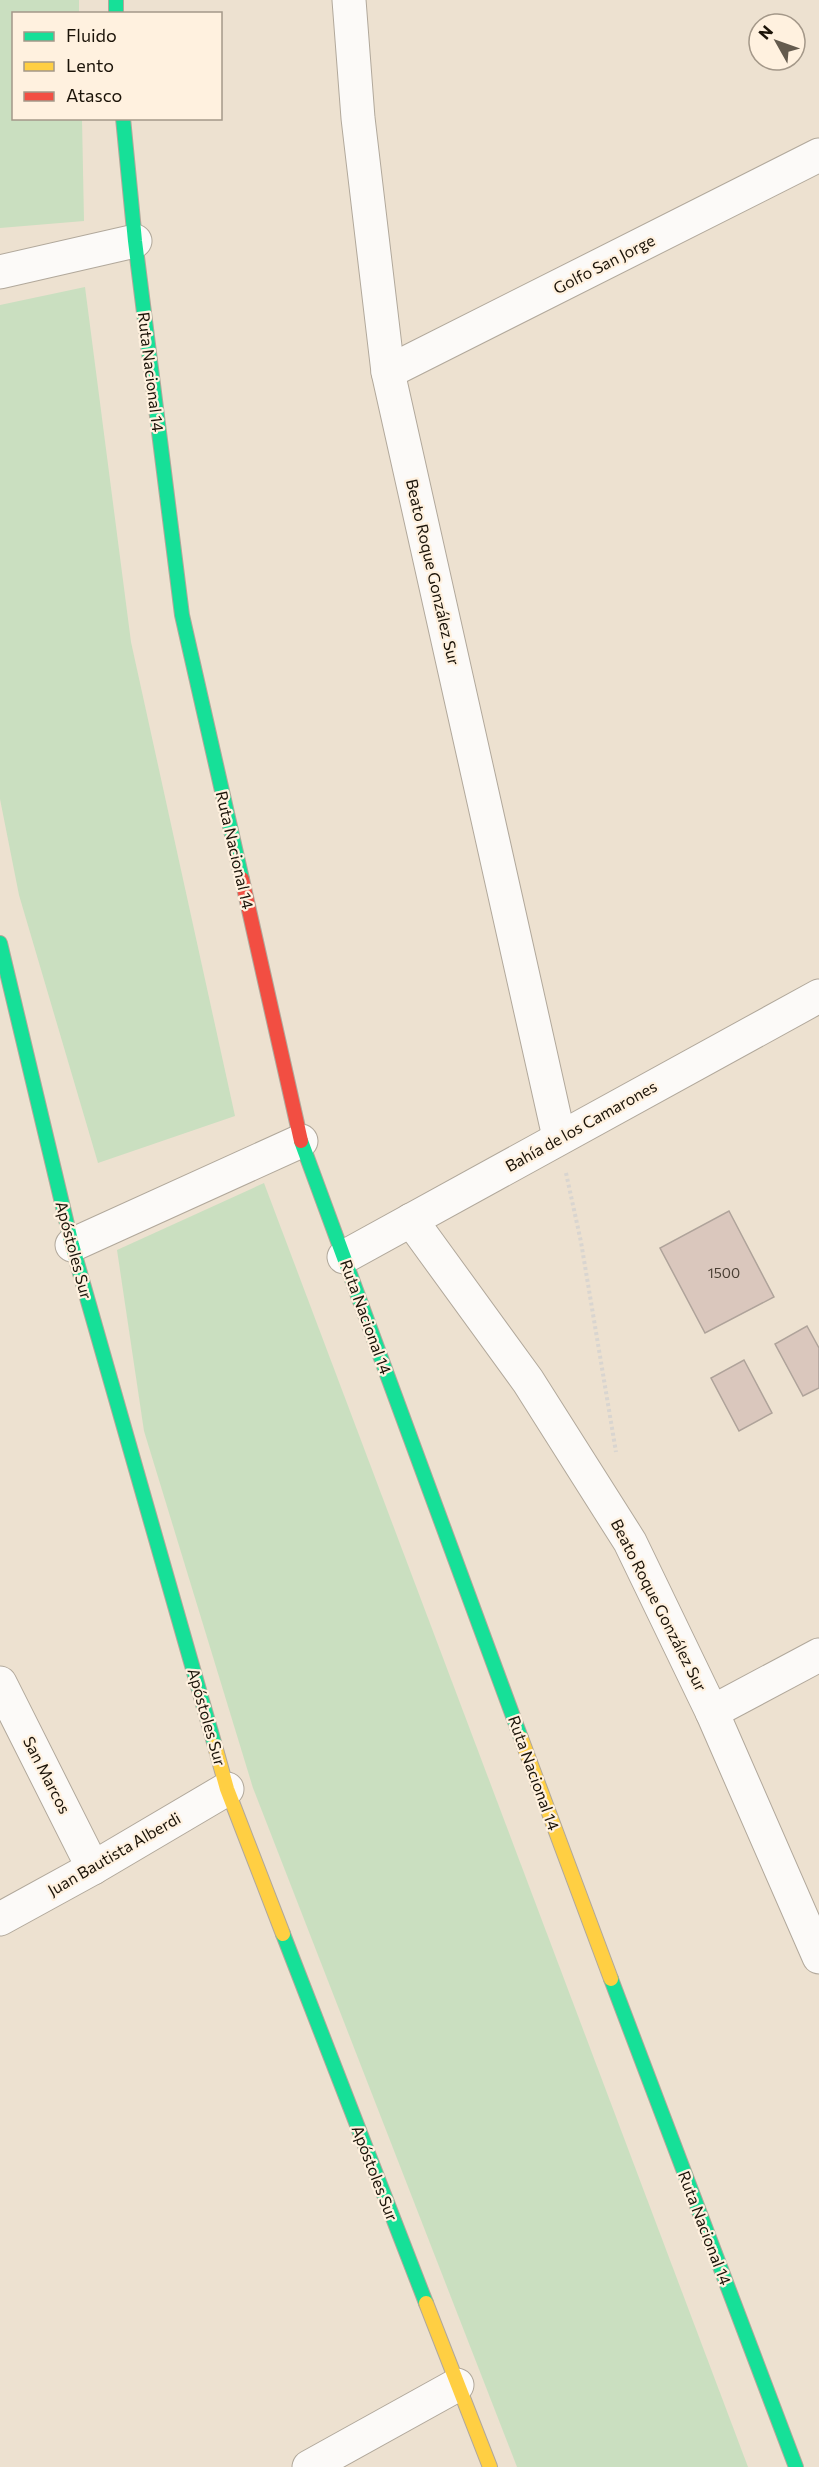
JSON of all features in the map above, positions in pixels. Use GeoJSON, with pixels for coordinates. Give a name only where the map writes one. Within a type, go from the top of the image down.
{"type":"FeatureCollection","features":[{"type":"Feature","properties":{"kind":"main road","name":"Ruta Nacional 14"},"geometry":{"type":"LineString","coordinates":[[123,120],[135,241],[182,615],[301,1141],[542,1796],[796,2467]]}},
{"type":"Feature","properties":{"kind":"main road","name":"Apóstoles Sur"},"geometry":{"type":"LineString","coordinates":[[0,943],[72,1245],[227,1789],[490,2467]]}},
{"type":"Feature","properties":{"kind":"street","name":"Beato Roque González Sur"},"geometry":{"type":"LineString","coordinates":[[349,0],[358,118],[388,372],[559,1137]]}},
{"type":"Feature","properties":{"kind":"street","name":"Golfo San Jorge"},"geometry":{"type":"LineString","coordinates":[[388,372],[819,155]]}},
{"type":"Feature","properties":{"kind":"street"},"geometry":{"type":"LineString","coordinates":[[0,272],[135,241]]}},
{"type":"Feature","properties":{"kind":"street","name":"Bahía de los Camarones"},"geometry":{"type":"LineString","coordinates":[[344,1257],[819,996]]}},
{"type":"Feature","properties":{"kind":"street"},"geometry":{"type":"LineString","coordinates":[[72,1245],[301,1141]]}},
{"type":"Feature","properties":{"kind":"street","name":"Beato Roque González Sur"},"geometry":{"type":"LineString","coordinates":[[411,1220],[528,1382],[630,1542],[712,1712],[819,1957]]}},
{"type":"Feature","properties":{"kind":"street"},"geometry":{"type":"LineString","coordinates":[[712,1712],[819,1655]]}},
{"type":"Feature","properties":{"kind":"street","name":"San Marcos"},"geometry":{"type":"LineString","coordinates":[[0,1683],[93,1868]]}},
{"type":"Feature","properties":{"kind":"street","name":"Juan Bautista Alberdi"},"geometry":{"type":"LineString","coordinates":[[0,1919],[93,1868],[227,1789]]}},
{"type":"Feature","properties":{"kind":"street"},"geometry":{"type":"LineString","coordinates":[[309,2467],[457,2385]]}},
{"type":"Feature","properties":{"kind":"path"},"geometry":{"type":"LineString","coordinates":[[559,1137],[581,1242],[617,1461]]}},
{"type":"Feature","properties":{"kind":"green space"},"geometry":{"type":"Polygon","coordinates":[[[0,0],[79,0],[79,12],[12,12],[12,120],[82,120],[84,221],[0,228],[0,0]]]}},
{"type":"Feature","properties":{"kind":"green space"},"geometry":{"type":"Polygon","coordinates":[[[85,287],[131,642],[235,1116],[98,1163],[19,895],[0,799],[0,305],[85,287]]]}},
{"type":"Feature","properties":{"kind":"green space"},"geometry":{"type":"Polygon","coordinates":[[[264,1183],[748,2467],[517,2467],[253,1788],[144,1431],[117,1250],[264,1183]]]}},
{"type":"Feature","properties":{"kind":"building"},"geometry":{"type":"Polygon","coordinates":[[[729,1211],[774,1297],[705,1333],[660,1248],[729,1211]]]}},
{"type":"Feature","properties":{"kind":"building"},"geometry":{"type":"Polygon","coordinates":[[[807,1326],[819,1348],[819,1388],[803,1396],[775,1344],[807,1326]]]}},
{"type":"Feature","properties":{"kind":"building"},"geometry":{"type":"Polygon","coordinates":[[[744,1360],[772,1413],[739,1431],[711,1378],[744,1360]]]}},
{"type":"Feature","properties":{"kind":"traffic: fast"},"geometry":{"type":"LineString","coordinates":[[116,0],[116,12]]}},
{"type":"Feature","properties":{"kind":"traffic: fast"},"geometry":{"type":"LineString","coordinates":[[123,120],[135,241],[182,615],[242,879]]}},
{"type":"Feature","properties":{"kind":"traffic: fast"},"geometry":{"type":"LineString","coordinates":[[0,943],[72,1245],[215,1746]]}},
{"type":"Feature","properties":{"kind":"traffic: fast"},"geometry":{"type":"LineString","coordinates":[[301,1141],[521,1738]]}},
{"type":"Feature","properties":{"kind":"traffic: fast"},"geometry":{"type":"LineString","coordinates":[[283,1934],[426,2303]]}},
{"type":"Feature","properties":{"kind":"traffic: fast"},"geometry":{"type":"LineString","coordinates":[[611,1979],[796,2467]]}},
{"type":"Feature","properties":{"kind":"traffic: slow"},"geometry":{"type":"LineString","coordinates":[[521,1738],[611,1979]]}},
{"type":"Feature","properties":{"kind":"traffic: slow"},"geometry":{"type":"LineString","coordinates":[[215,1746],[227,1789],[283,1934]]}},
{"type":"Feature","properties":{"kind":"traffic: slow"},"geometry":{"type":"LineString","coordinates":[[426,2303],[490,2467]]}},
{"type":"Feature","properties":{"kind":"traffic: jam"},"geometry":{"type":"LineString","coordinates":[[242,879],[301,1141]]}}]}
